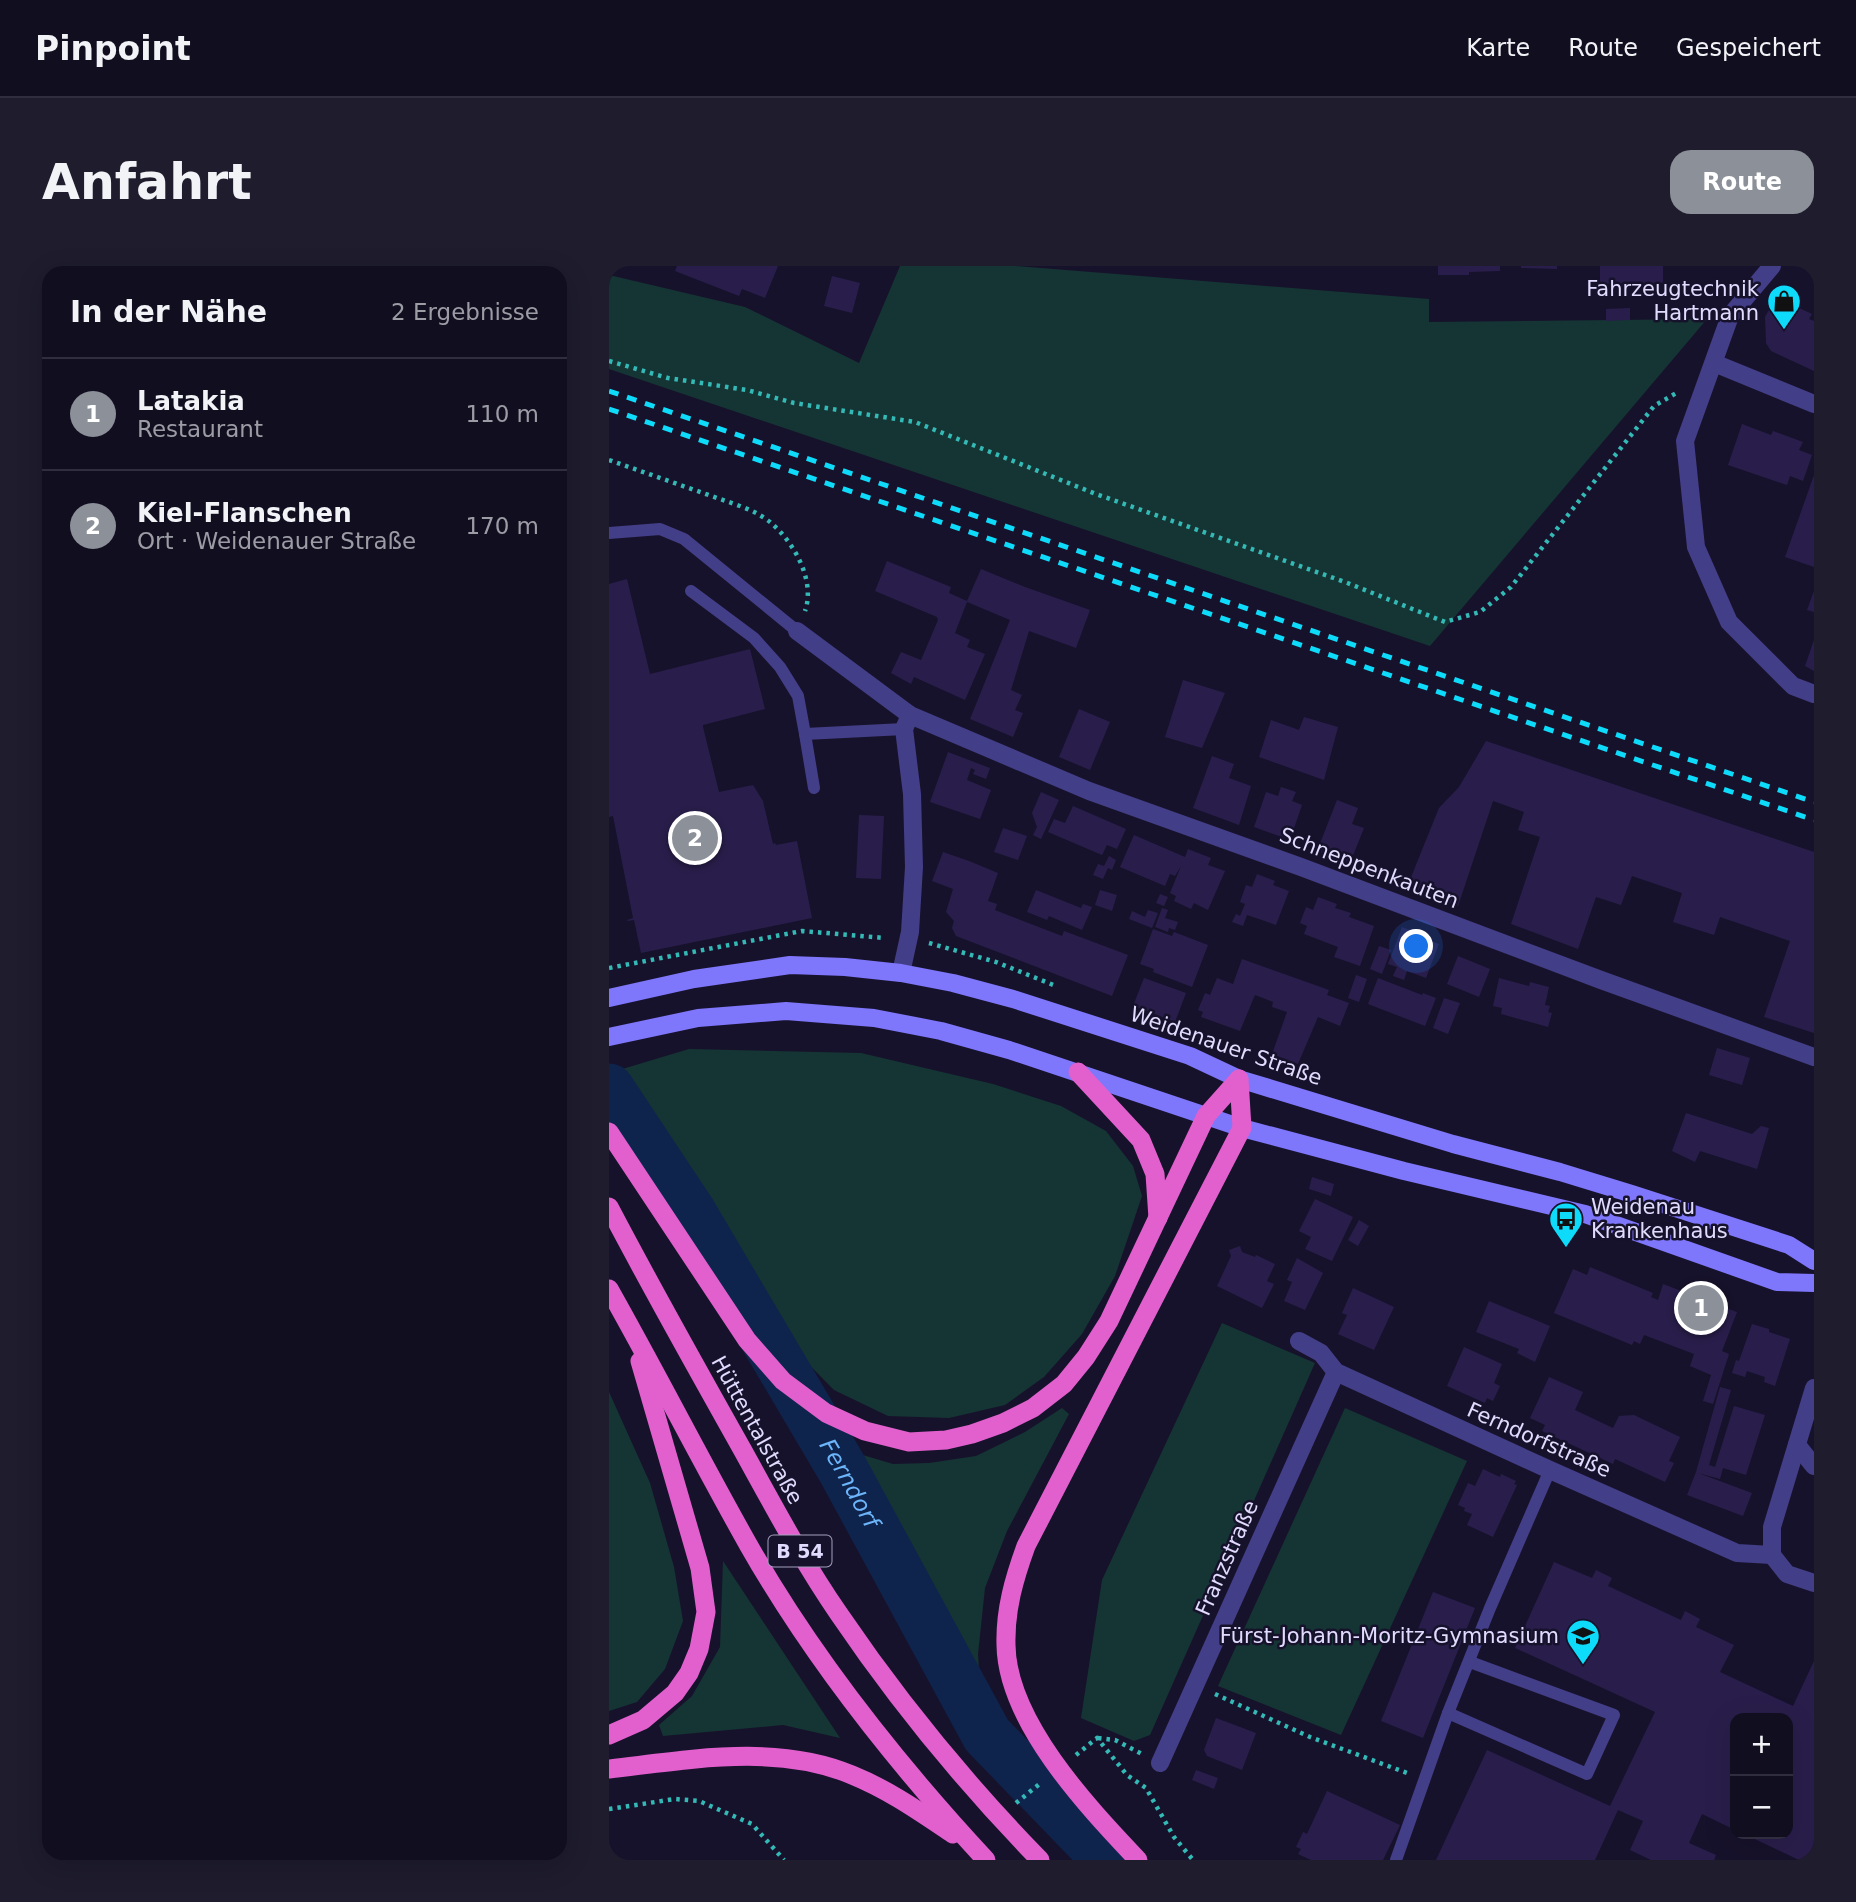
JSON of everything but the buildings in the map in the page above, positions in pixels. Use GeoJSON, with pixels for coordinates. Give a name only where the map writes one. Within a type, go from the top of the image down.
{"type":"FeatureCollection","features":[{"type":"Feature","properties":{"kind":"highway"},"geometry":{"type":"LineString","coordinates":[[1078,1072],[1141,1140],[1155,1174],[1159,1219]]}},
{"type":"Feature","properties":{"kind":"highway"},"geometry":{"type":"LineString","coordinates":[[609,1132],[747,1340],[783,1381],[826,1413],[865,1431],[909,1442],[946,1440],[1003,1423],[1034,1408],[1063,1384],[1086,1357],[1109,1321],[1206,1116],[1239,1079]]}},
{"type":"Feature","properties":{"kind":"highway"},"geometry":{"type":"LineString","coordinates":[[1138,1860],[1066,1779],[1022,1708],[1011,1682],[1006,1648],[1006,1618],[1014,1580],[1026,1546],[1242,1128],[1239,1079]]}},
{"type":"Feature","properties":{"kind":"highway","name":"Hüttentalstraße"},"geometry":{"type":"LineString","coordinates":[[609,1207],[766,1492],[837,1612],[947,1757],[1040,1860]]}},
{"type":"Feature","properties":{"kind":"highway","name":"B 54"},"geometry":{"type":"LineString","coordinates":[[609,1289],[750,1547],[804,1634],[863,1716],[980,1854]]}},
{"type":"Feature","properties":{"kind":"highway"},"geometry":{"type":"LineString","coordinates":[[609,1735],[643,1720],[675,1693],[699,1649],[706,1612],[700,1568],[630,1326]]}},
{"type":"Feature","properties":{"kind":"highway"},"geometry":{"type":"LineString","coordinates":[[609,1769],[733,1757],[804,1760],[850,1774],[892,1793],[980,1854]]}},
{"type":"Feature","properties":{"kind":"main road","name":"Weidenauer Straße"},"geometry":{"type":"LineString","coordinates":[[609,998],[694,979],[790,965],[901,973],[953,983],[1013,999],[1190,1056],[1239,1079],[1453,1144],[1632,1194],[1789,1245],[1814,1261]]}},
{"type":"Feature","properties":{"kind":"main road"},"geometry":{"type":"LineString","coordinates":[[616,1036],[698,1018],[786,1011],[874,1018],[941,1031],[1078,1072],[1242,1128],[1404,1171],[1585,1214],[1777,1282],[1814,1283]]}},
{"type":"Feature","properties":{"kind":"street"},"geometry":{"type":"LineString","coordinates":[[1772,266],[1730,316],[1685,441],[1696,547],[1730,622],[1793,686],[1814,694]]}},
{"type":"Feature","properties":{"kind":"street"},"geometry":{"type":"LineString","coordinates":[[1714,363],[1814,404]]}},
{"type":"Feature","properties":{"kind":"street","name":"Schneppenkauten"},"geometry":{"type":"LineString","coordinates":[[797,631],[907,722],[1814,1057]]}},
{"type":"Feature","properties":{"kind":"street"},"geometry":{"type":"LineString","coordinates":[[901,973],[910,932],[914,867],[907,722]]}},
{"type":"Feature","properties":{"kind":"street","name":"Ferndorfstraße"},"geometry":{"type":"LineString","coordinates":[[1300,1341],[1321,1353],[1336,1372],[1550,1470],[1737,1553],[1772,1555]]}},
{"type":"Feature","properties":{"kind":"street","name":"Franzstraße"},"geometry":{"type":"LineString","coordinates":[[1160,1763],[1336,1372]]}},
{"type":"Feature","properties":{"kind":"street"},"geometry":{"type":"LineString","coordinates":[[1814,1388],[1772,1527],[1772,1555],[1787,1574],[1814,1583]]}},
{"type":"Feature","properties":{"kind":"street"},"geometry":{"type":"LineString","coordinates":[[1797,1445],[1814,1466]]}},
{"type":"Feature","properties":{"kind":"lane"},"geometry":{"type":"LineString","coordinates":[[609,533],[660,529],[684,539],[797,631]]}},
{"type":"Feature","properties":{"kind":"lane"},"geometry":{"type":"LineString","coordinates":[[691,592],[754,638],[780,667],[798,696],[814,788]]}},
{"type":"Feature","properties":{"kind":"lane"},"geometry":{"type":"LineString","coordinates":[[805,734],[907,722]]}},
{"type":"Feature","properties":{"kind":"lane"},"geometry":{"type":"LineString","coordinates":[[1397,1860],[1448,1713],[1550,1470]]}},
{"type":"Feature","properties":{"kind":"lane"},"geometry":{"type":"LineString","coordinates":[[1448,1713],[1587,1774],[1614,1715],[1470,1661]]}},
{"type":"Feature","properties":{"kind":"path"},"geometry":{"type":"LineString","coordinates":[[609,361],[667,378],[747,390],[794,403],[915,422],[1096,494],[1345,582],[1445,622],[1480,612],[1511,587],[1654,406],[1678,392],[1714,363]]}},
{"type":"Feature","properties":{"kind":"path"},"geometry":{"type":"LineString","coordinates":[[609,460],[756,513],[770,522],[784,536],[806,576],[808,602],[797,631]]}},
{"type":"Feature","properties":{"kind":"path"},"geometry":{"type":"LineString","coordinates":[[1195,1685],[1310,1737],[1425,1780]]}},
{"type":"Feature","properties":{"kind":"path"},"geometry":{"type":"LineString","coordinates":[[1097,1738],[1127,1775],[1146,1788],[1174,1837],[1193,1860]]}},
{"type":"Feature","properties":{"kind":"path"},"geometry":{"type":"LineString","coordinates":[[1067,1762],[1097,1738],[1115,1740],[1160,1763]]}},
{"type":"Feature","properties":{"kind":"path"},"geometry":{"type":"LineString","coordinates":[[1016,1803],[1047,1779]]}},
{"type":"Feature","properties":{"kind":"path"},"geometry":{"type":"LineString","coordinates":[[609,1809],[675,1799],[699,1801],[752,1824],[784,1860]]}},
{"type":"Feature","properties":{"kind":"green space"},"geometry":{"type":"Polygon","coordinates":[[[900,266],[1015,266],[1429,299],[1429,322],[1707,319],[1430,646],[609,369],[609,275],[745,307],[859,363],[900,266]]]}},
{"type":"Feature","properties":{"kind":"green space"},"geometry":{"type":"Polygon","coordinates":[[[689,1049],[861,1053],[993,1084],[1061,1106],[1106,1131],[1133,1166],[1142,1196],[1115,1276],[1082,1334],[1044,1377],[1005,1405],[949,1418],[888,1416],[834,1390],[759,1314],[609,1077],[609,1073],[689,1049]]]}},
{"type":"Feature","properties":{"kind":"green space"},"geometry":{"type":"Polygon","coordinates":[[[1222,1323],[1315,1363],[1150,1735],[1134,1741],[1081,1718],[1102,1580],[1222,1323]]]}},
{"type":"Feature","properties":{"kind":"green space"},"geometry":{"type":"Polygon","coordinates":[[[609,1392],[650,1483],[674,1567],[683,1621],[665,1669],[637,1702],[609,1711],[609,1392]]]}},
{"type":"Feature","properties":{"kind":"green space"},"geometry":{"type":"Polygon","coordinates":[[[1062,1408],[1069,1414],[1007,1531],[985,1588],[978,1654],[981,1705],[846,1450],[893,1464],[929,1463],[976,1456],[1025,1432],[1062,1408]]]}},
{"type":"Feature","properties":{"kind":"green space"},"geometry":{"type":"Polygon","coordinates":[[[1345,1408],[1467,1461],[1341,1735],[1218,1686],[1345,1408]]]}},
{"type":"Feature","properties":{"kind":"green space"},"geometry":{"type":"Polygon","coordinates":[[[723,1561],[840,1738],[783,1725],[663,1736],[659,1725],[692,1696],[720,1647],[723,1561]]]}},
{"type":"Feature","properties":{"kind":"waterway","name":"Ferndorf"},"geometry":{"type":"LineString","coordinates":[[609,1089],[690,1211],[843,1470],[987,1735],[1108,1860]]}},
{"type":"Feature","properties":{"kind":"railway"},"geometry":{"type":"LineString","coordinates":[[609,391],[1814,802]]}},
{"type":"Feature","properties":{"kind":"railway"},"geometry":{"type":"LineString","coordinates":[[609,409],[1814,820]]}},
{"type":"Feature","properties":{"kind":"place","name":"Fahrzeugtechnik Hartmann"},"geometry":{"type":"Point","coordinates":[1784,331]}},
{"type":"Feature","properties":{"kind":"place","name":"Kiel-Flanschen"},"geometry":{"type":"Point","coordinates":[695,838]}},
{"type":"Feature","properties":{"kind":"place","name":"Weidenau Krankenhaus"},"geometry":{"type":"Point","coordinates":[1566,1249]}},
{"type":"Feature","properties":{"kind":"place","name":"Latakia"},"geometry":{"type":"Point","coordinates":[1701,1308]}},
{"type":"Feature","properties":{"kind":"place","name":"Fürst-Johann-Moritz-Gymnasium"},"geometry":{"type":"Point","coordinates":[1583,1666]}}]}
